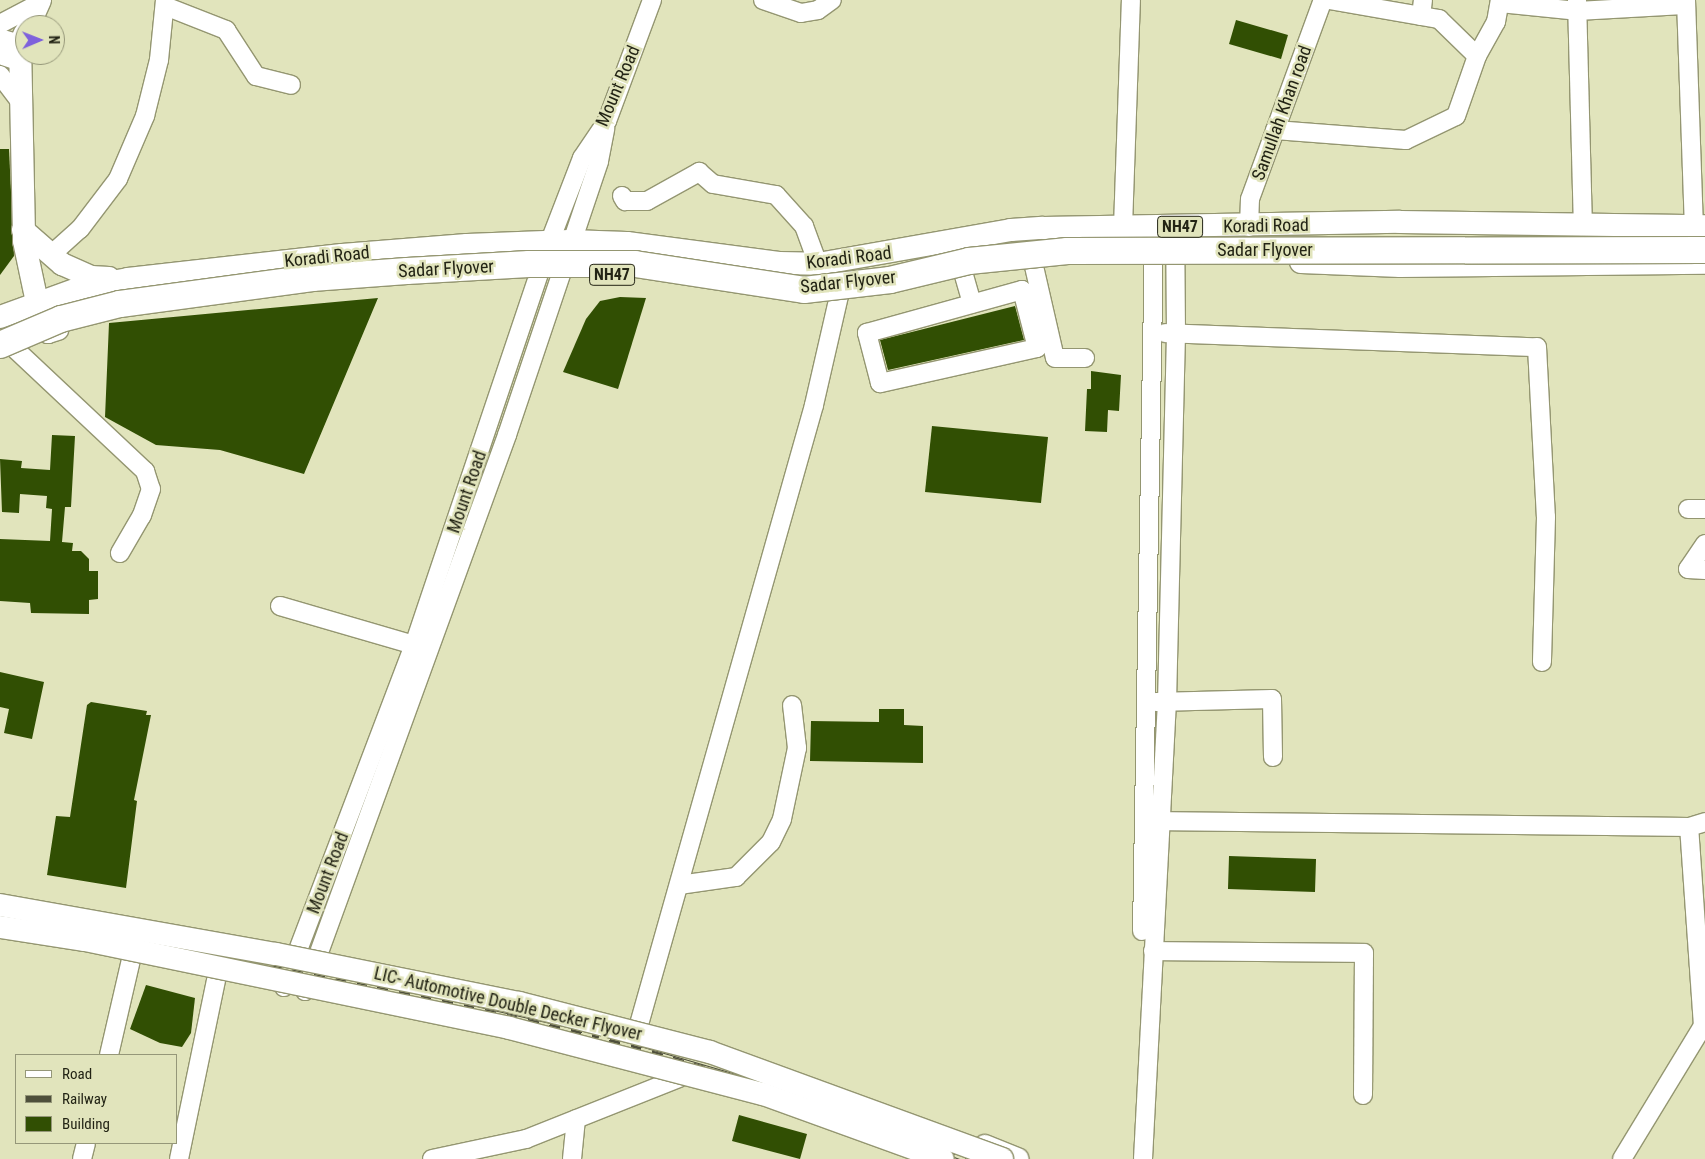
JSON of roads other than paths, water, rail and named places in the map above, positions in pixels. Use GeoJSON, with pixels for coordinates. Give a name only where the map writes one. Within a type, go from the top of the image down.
{"type":"FeatureCollection","features":[{"type":"Feature","properties":{"kind":"highway","name":"Sadar Flyover"},"geometry":{"type":"LineString","coordinates":[[5,342],[52,310],[158,286],[352,265],[538,254],[629,254],[802,278],[852,274],[1019,245],[1076,241],[1701,231]]}},
{"type":"Feature","properties":{"kind":"highway","name":"Sadar Flyover"},"geometry":{"type":"LineString","coordinates":[[5,342],[62,319],[120,304],[312,278],[435,269],[529,264],[636,264],[804,290],[890,280],[969,261],[1067,251],[1705,250]]}},
{"type":"Feature","properties":{"kind":"main road"},"geometry":{"type":"LineString","coordinates":[[32,15],[39,2]]}},
{"type":"Feature","properties":{"kind":"main road"},"geometry":{"type":"LineString","coordinates":[[18,65],[21,103],[23,230],[37,302]]}},
{"type":"Feature","properties":{"kind":"main road","name":"Koradi Road"},"geometry":{"type":"LineString","coordinates":[[0,317],[80,288],[128,279],[372,252],[560,241],[627,243],[779,263],[818,264],[1011,230],[1123,227],[1249,227],[1400,222],[1701,231]]}},
{"type":"Feature","properties":{"kind":"main road"},"geometry":{"type":"LineString","coordinates":[[23,230],[53,253],[62,264],[91,278],[128,279]]}},
{"type":"Feature","properties":{"kind":"main road","name":"NH47"},"geometry":{"type":"LineString","coordinates":[[37,302],[48,332],[87,321],[247,297],[360,284],[550,275],[668,280],[771,296],[839,296],[886,290],[963,272],[1033,262],[1249,260],[1400,266],[1705,263]]}},
{"type":"Feature","properties":{"kind":"main road"},"geometry":{"type":"LineString","coordinates":[[0,896],[508,993],[780,1068],[1018,1159]]}},
{"type":"Feature","properties":{"kind":"main road","name":"LIC- Automotive Double Decker Flyover"},"geometry":{"type":"LineString","coordinates":[[0,905],[276,954],[529,1005],[710,1052],[1002,1159]]}},
{"type":"Feature","properties":{"kind":"main road","name":"LIC- Automotive Double Decker Flyover"},"geometry":{"type":"LineString","coordinates":[[0,927],[104,944],[509,1028],[763,1094],[943,1159]]}},
{"type":"Feature","properties":{"kind":"main road"},"geometry":{"type":"LineString","coordinates":[[0,936],[132,955],[217,976],[294,989],[502,1032],[766,1101],[926,1159]]}},
{"type":"Feature","properties":{"kind":"street","name":"Mount Road"},"geometry":{"type":"LineString","coordinates":[[308,954],[414,645],[550,275],[582,158],[607,121],[652,0]]}},
{"type":"Feature","properties":{"kind":"street"},"geometry":{"type":"LineString","coordinates":[[763,0],[801,13],[818,10],[832,0]]}},
{"type":"Feature","properties":{"kind":"street"},"geometry":{"type":"LineString","coordinates":[[1123,227],[1131,0]]}},
{"type":"Feature","properties":{"kind":"street","name":"Samullah Khan road"},"geometry":{"type":"LineString","coordinates":[[1249,227],[1250,198],[1323,0]]}},
{"type":"Feature","properties":{"kind":"street"},"geometry":{"type":"LineString","coordinates":[[1329,0],[1422,8],[1439,19],[1477,56]]}},
{"type":"Feature","properties":{"kind":"street"},"geometry":{"type":"LineString","coordinates":[[1275,130],[1406,140],[1456,116],[1477,56],[1496,22],[1500,1],[1577,5],[1685,2],[1701,231]]}},
{"type":"Feature","properties":{"kind":"street"},"geometry":{"type":"LineString","coordinates":[[0,24],[39,2]]}},
{"type":"Feature","properties":{"kind":"street"},"geometry":{"type":"LineString","coordinates":[[53,253],[80,229],[118,180],[145,116],[158,60],[165,3],[226,30],[256,76],[291,85]]}},
{"type":"Feature","properties":{"kind":"street"},"geometry":{"type":"LineString","coordinates":[[1577,5],[1583,226]]}},
{"type":"Feature","properties":{"kind":"street"},"geometry":{"type":"LineString","coordinates":[[0,75],[21,103]]}},
{"type":"Feature","properties":{"kind":"street"},"geometry":{"type":"LineString","coordinates":[[622,196],[625,201],[647,201],[699,172],[713,184],[776,195],[804,226],[818,264]]}},
{"type":"Feature","properties":{"kind":"street"},"geometry":{"type":"LineString","coordinates":[[1142,1159],[1153,951],[1153,821],[1148,702],[1155,332],[1164,261],[1164,227]]}},
{"type":"Feature","properties":{"kind":"street"},"geometry":{"type":"LineString","coordinates":[[1132,1159],[1153,821],[1167,702],[1176,333],[1164,261]]}},
{"type":"Feature","properties":{"kind":"street"},"geometry":{"type":"LineString","coordinates":[[1033,262],[1055,358],[1086,358]]}},
{"type":"Feature","properties":{"kind":"street"},"geometry":{"type":"LineString","coordinates":[[963,272],[972,304]]}},
{"type":"Feature","properties":{"kind":"street"},"geometry":{"type":"LineString","coordinates":[[294,989],[507,435],[550,275]]}},
{"type":"Feature","properties":{"kind":"street"},"geometry":{"type":"LineString","coordinates":[[1022,290],[1037,348],[880,383],[867,333],[972,304],[1022,290]]}},
{"type":"Feature","properties":{"kind":"street"},"geometry":{"type":"LineString","coordinates":[[638,1028],[814,405],[839,296]]}},
{"type":"Feature","properties":{"kind":"street"},"geometry":{"type":"LineString","coordinates":[[1155,332],[1537,347],[1546,517],[1542,662]]}},
{"type":"Feature","properties":{"kind":"street"},"geometry":{"type":"LineString","coordinates":[[5,342],[145,471],[151,489],[142,515],[120,553]]}},
{"type":"Feature","properties":{"kind":"street"},"geometry":{"type":"LineString","coordinates":[[1705,544],[1688,569],[1705,570]]}},
{"type":"Feature","properties":{"kind":"street"},"geometry":{"type":"LineString","coordinates":[[280,606],[414,645]]}},
{"type":"Feature","properties":{"kind":"street"},"geometry":{"type":"LineString","coordinates":[[1148,702],[1272,699],[1273,757]]}},
{"type":"Feature","properties":{"kind":"street"},"geometry":{"type":"LineString","coordinates":[[679,886],[736,877],[770,842],[782,819],[797,748],[792,706]]}},
{"type":"Feature","properties":{"kind":"street"},"geometry":{"type":"LineString","coordinates":[[1153,821],[1697,824],[1703,1026],[1622,1159]]}},
{"type":"Feature","properties":{"kind":"street"},"geometry":{"type":"LineString","coordinates":[[1153,951],[1364,953],[1363,1095]]}},
{"type":"Feature","properties":{"kind":"street"},"geometry":{"type":"LineString","coordinates":[[109,1054],[132,955]]}},
{"type":"Feature","properties":{"kind":"street"},"geometry":{"type":"LineString","coordinates":[[180,1159],[217,976]]}},
{"type":"Feature","properties":{"kind":"street"},"geometry":{"type":"LineString","coordinates":[[432,1159],[526,1139],[679,1078]]}},
{"type":"Feature","properties":{"kind":"street"},"geometry":{"type":"LineString","coordinates":[[572,1159],[576,1119]]}},
{"type":"Feature","properties":{"kind":"street"},"geometry":{"type":"LineString","coordinates":[[926,1159],[947,1132]]}},
{"type":"Feature","properties":{"kind":"street"},"geometry":{"type":"LineString","coordinates":[[82,1159],[86,1144]]}},
{"type":"Feature","properties":{"kind":"railway"},"geometry":{"type":"LineString","coordinates":[[0,908],[369,975],[601,1028],[689,1051],[793,1084],[992,1159]]}},
{"type":"Feature","properties":{"kind":"railway"},"geometry":{"type":"LineString","coordinates":[[0,918],[367,984],[599,1037],[790,1093],[966,1159]]}}]}
